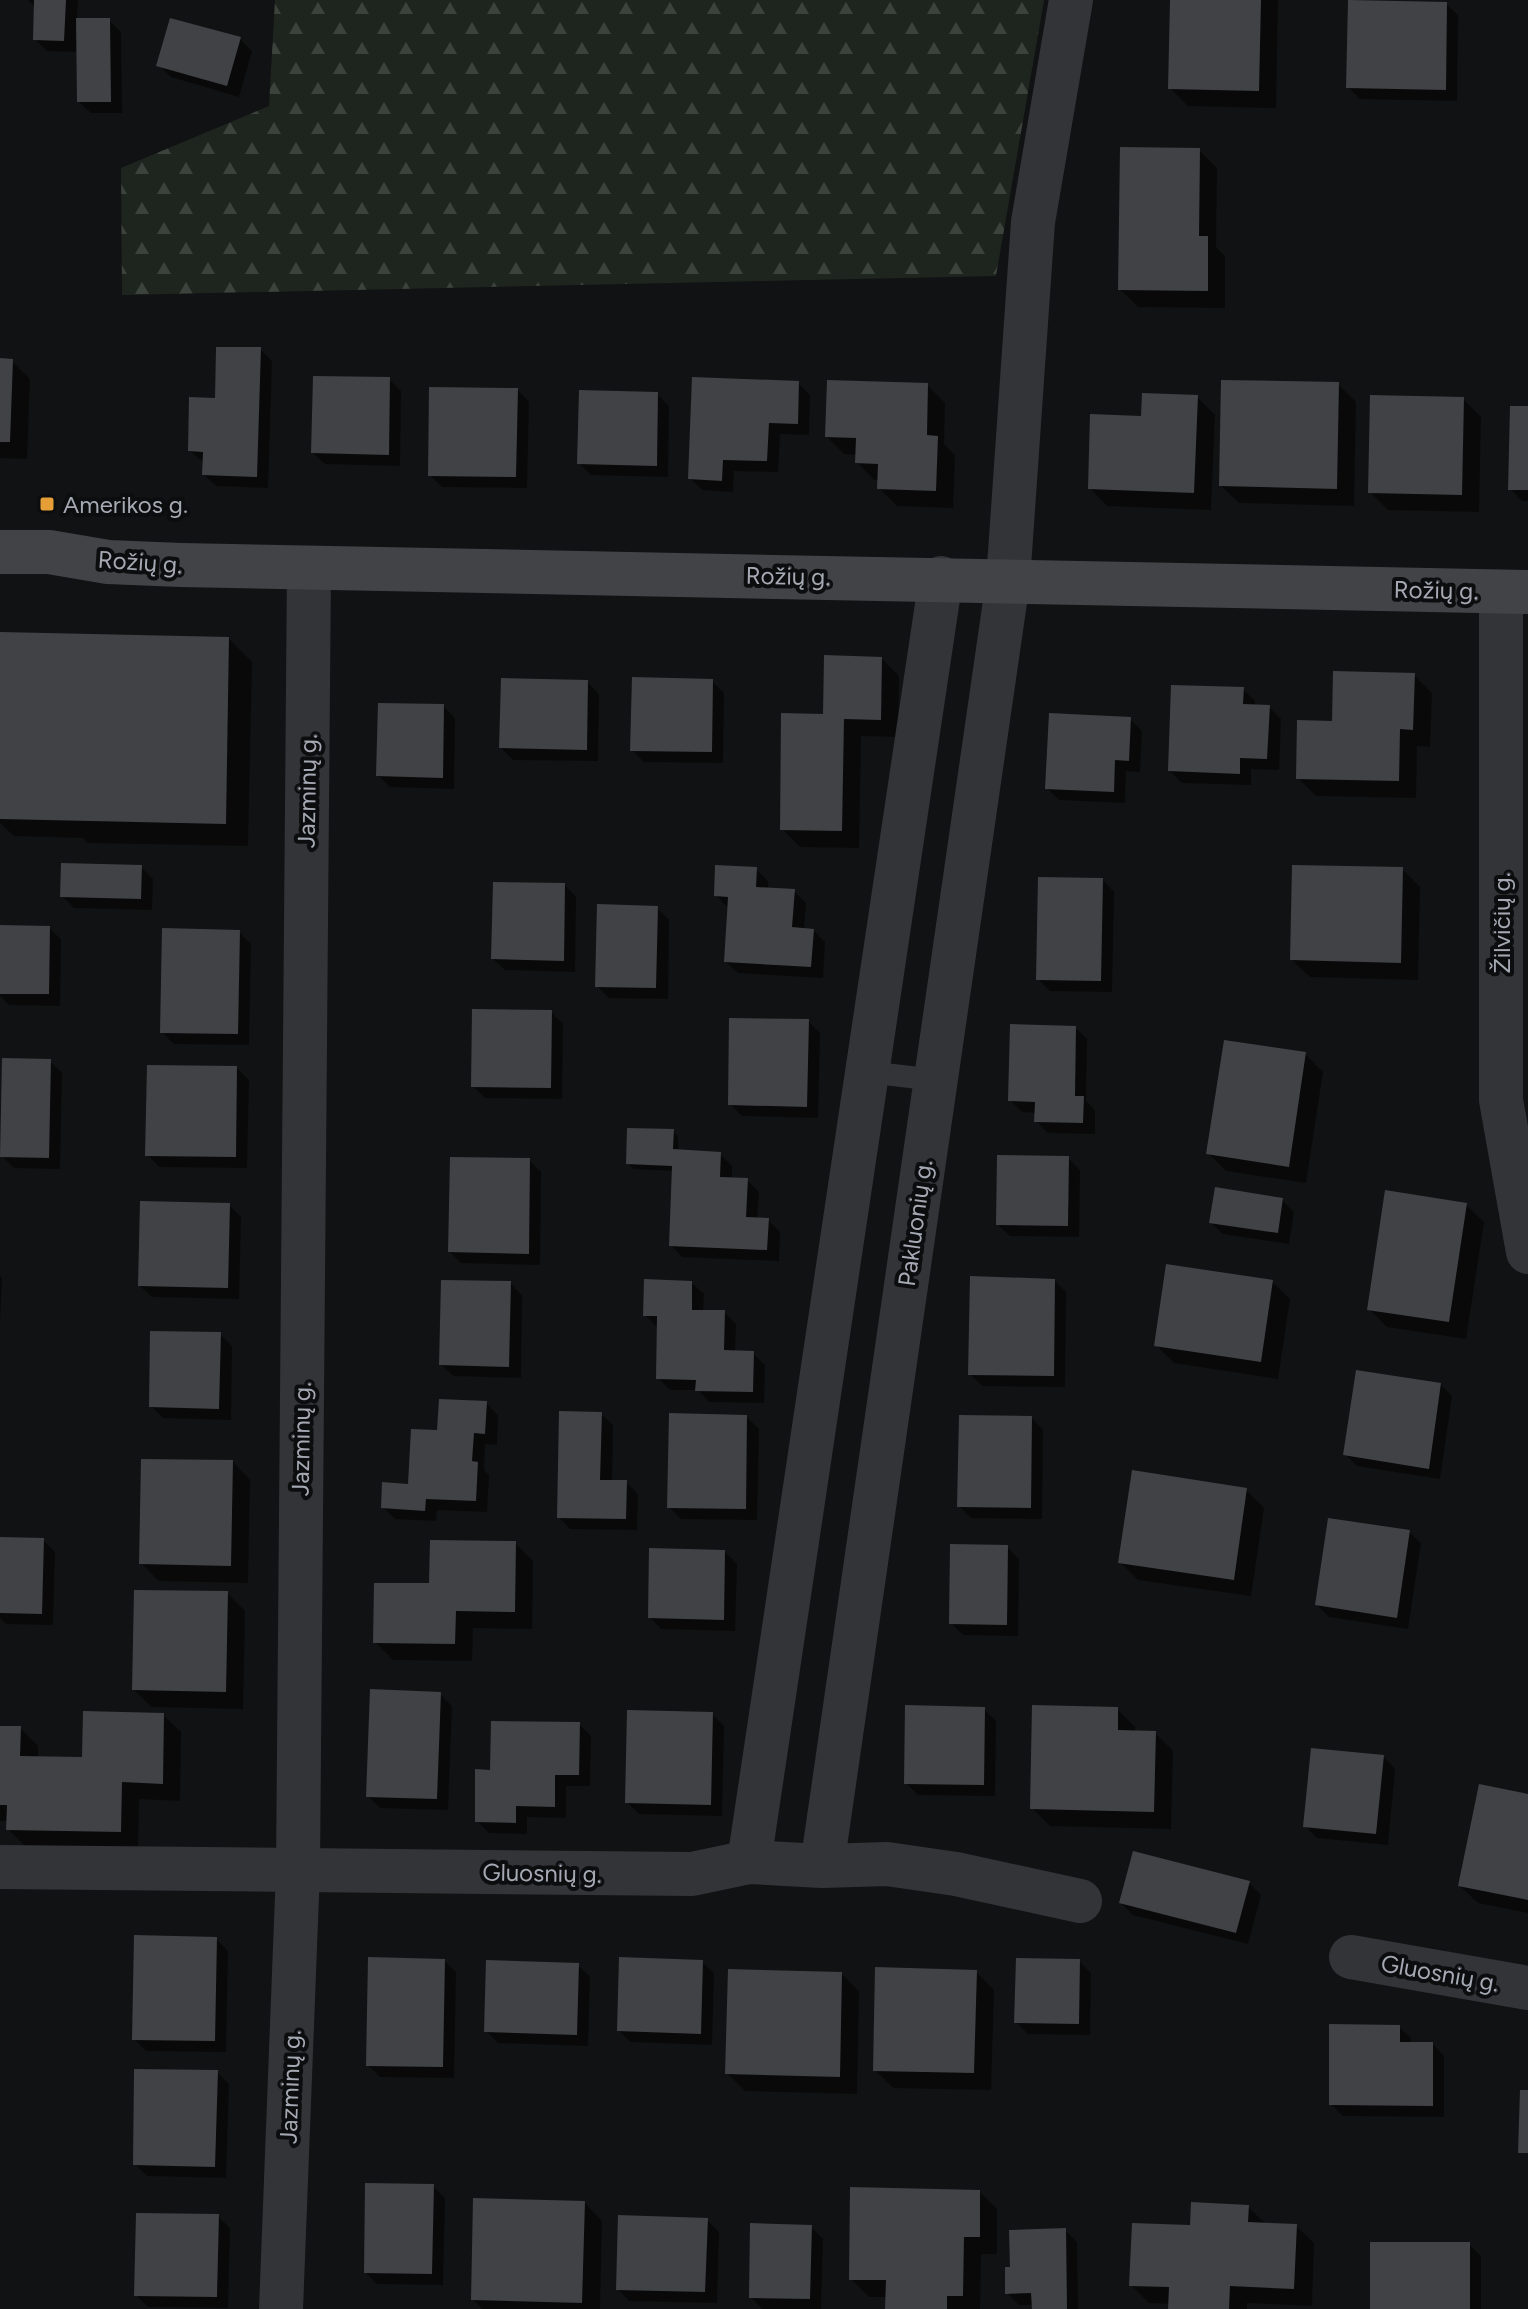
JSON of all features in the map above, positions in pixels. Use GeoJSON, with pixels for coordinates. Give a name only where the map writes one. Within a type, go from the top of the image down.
{"type":"FeatureCollection","features":[{"type":"Feature","properties":{"kind":"street","name":"Pakluonių g."},"geometry":{"type":"LineString","coordinates":[[822,1866],[1008,581],[1033,222],[1071,0]]}},
{"type":"Feature","properties":{"kind":"street","name":"Rožių g."},"geometry":{"type":"LineString","coordinates":[[0,533],[49,552]]}},
{"type":"Feature","properties":{"kind":"street","name":"Rožių g."},"geometry":{"type":"LineString","coordinates":[[0,552],[49,552],[108,562],[309,568],[941,578],[1515,592]]}},
{"type":"Feature","properties":{"kind":"street","name":"Jazminų g."},"geometry":{"type":"LineString","coordinates":[[281,2309],[298,1870],[309,568]]}},
{"type":"Feature","properties":{"kind":"street"},"geometry":{"type":"LineString","coordinates":[[749,1862],[941,578]]}},
{"type":"Feature","properties":{"kind":"street","name":"Žilvičių g."},"geometry":{"type":"LineString","coordinates":[[1515,592],[1501,1100],[1528,1252]]}},
{"type":"Feature","properties":{"kind":"street","name":"Gluosnių g."},"geometry":{"type":"LineString","coordinates":[[0,1867],[692,1874],[749,1862],[822,1866],[887,1864],[956,1874],[1080,1901]]}},
{"type":"Feature","properties":{"kind":"street","name":"Gluosnių g."},"geometry":{"type":"LineString","coordinates":[[1351,1957],[1528,1988]]}},
{"type":"Feature","properties":{"kind":"lane"},"geometry":{"type":"LineString","coordinates":[[867,1072],[936,1080]]}},
{"type":"Feature","properties":{"kind":"green space"},"geometry":{"type":"Polygon","coordinates":[[[275,0],[1044,0],[996,276],[122,295],[121,168],[269,106],[275,0]]]}},
{"type":"Feature","properties":{"kind":"building"},"geometry":{"type":"Polygon","coordinates":[[[34,0],[66,0],[64,41],[33,40],[34,0]]]}},
{"type":"Feature","properties":{"kind":"building"},"geometry":{"type":"Polygon","coordinates":[[[1170,0],[1261,0],[1259,91],[1168,89],[1170,0]]]}},
{"type":"Feature","properties":{"kind":"building"},"geometry":{"type":"Polygon","coordinates":[[[1348,0],[1447,2],[1446,90],[1346,88],[1348,0]]]}},
{"type":"Feature","properties":{"kind":"building"},"geometry":{"type":"Polygon","coordinates":[[[76,18],[110,18],[111,102],[77,102],[76,18]]]}},
{"type":"Feature","properties":{"kind":"building"},"geometry":{"type":"Polygon","coordinates":[[[170,18],[241,37],[227,86],[156,66],[170,18]]]}},
{"type":"Feature","properties":{"kind":"building"},"geometry":{"type":"Polygon","coordinates":[[[1120,147],[1200,148],[1199,236],[1208,236],[1208,291],[1118,290],[1120,147]]]}},
{"type":"Feature","properties":{"kind":"building"},"geometry":{"type":"Polygon","coordinates":[[[216,347],[261,347],[257,477],[202,475],[203,452],[188,451],[189,397],[215,398],[216,347]]]}},
{"type":"Feature","properties":{"kind":"building"},"geometry":{"type":"Polygon","coordinates":[[[0,358],[13,359],[10,442],[0,442],[0,358]]]}},
{"type":"Feature","properties":{"kind":"building"},"geometry":{"type":"Polygon","coordinates":[[[313,376],[390,377],[389,455],[311,453],[313,376]]]}},
{"type":"Feature","properties":{"kind":"building"},"geometry":{"type":"Polygon","coordinates":[[[692,377],[799,381],[798,424],[769,423],[767,461],[723,460],[722,481],[688,479],[692,377]]]}},
{"type":"Feature","properties":{"kind":"building"},"geometry":{"type":"Polygon","coordinates":[[[827,380],[928,383],[927,435],[938,436],[936,491],[877,489],[878,464],[855,463],[856,438],[825,437],[827,380]]]}},
{"type":"Feature","properties":{"kind":"building"},"geometry":{"type":"Polygon","coordinates":[[[1221,380],[1339,382],[1337,489],[1219,486],[1221,380]]]}},
{"type":"Feature","properties":{"kind":"building"},"geometry":{"type":"Polygon","coordinates":[[[429,387],[518,388],[516,477],[428,476],[429,387]]]}},
{"type":"Feature","properties":{"kind":"building"},"geometry":{"type":"Polygon","coordinates":[[[579,390],[658,392],[657,466],[577,464],[579,390]]]}},
{"type":"Feature","properties":{"kind":"building"},"geometry":{"type":"Polygon","coordinates":[[[1142,393],[1198,395],[1194,493],[1088,489],[1090,414],[1141,416],[1142,393]]]}},
{"type":"Feature","properties":{"kind":"building"},"geometry":{"type":"Polygon","coordinates":[[[1370,395],[1464,397],[1462,495],[1368,493],[1370,395]]]}},
{"type":"Feature","properties":{"kind":"building"},"geometry":{"type":"Polygon","coordinates":[[[1510,406],[1528,406],[1528,490],[1508,490],[1510,406]]]}},
{"type":"Feature","properties":{"kind":"building"},"geometry":{"type":"Polygon","coordinates":[[[0,632],[229,637],[226,824],[0,819],[0,632]]]}},
{"type":"Feature","properties":{"kind":"building"},"geometry":{"type":"Polygon","coordinates":[[[824,655],[882,657],[881,720],[844,719],[842,831],[780,830],[781,713],[823,714],[824,655]]]}},
{"type":"Feature","properties":{"kind":"building"},"geometry":{"type":"Polygon","coordinates":[[[1333,671],[1415,673],[1413,730],[1400,729],[1399,781],[1296,779],[1297,720],[1332,721],[1333,671]]]}},
{"type":"Feature","properties":{"kind":"building"},"geometry":{"type":"Polygon","coordinates":[[[632,677],[713,679],[712,752],[630,751],[632,677]]]}},
{"type":"Feature","properties":{"kind":"building"},"geometry":{"type":"Polygon","coordinates":[[[501,678],[588,680],[587,750],[499,748],[501,678]]]}},
{"type":"Feature","properties":{"kind":"building"},"geometry":{"type":"Polygon","coordinates":[[[1171,685],[1244,687],[1243,704],[1270,705],[1267,759],[1240,758],[1240,774],[1168,771],[1171,685]]]}},
{"type":"Feature","properties":{"kind":"building"},"geometry":{"type":"Polygon","coordinates":[[[378,703],[444,704],[443,778],[376,776],[378,703]]]}},
{"type":"Feature","properties":{"kind":"building"},"geometry":{"type":"Polygon","coordinates":[[[1049,713],[1131,717],[1129,761],[1115,760],[1114,792],[1045,789],[1049,713]]]}},
{"type":"Feature","properties":{"kind":"building"},"geometry":{"type":"Polygon","coordinates":[[[61,863],[142,865],[141,899],[60,897],[61,863]]]}},
{"type":"Feature","properties":{"kind":"building"},"geometry":{"type":"Polygon","coordinates":[[[715,865],[757,867],[756,887],[795,889],[792,927],[814,929],[811,967],[724,962],[728,897],[714,896],[715,865]]]}},
{"type":"Feature","properties":{"kind":"building"},"geometry":{"type":"Polygon","coordinates":[[[1292,865],[1403,867],[1401,963],[1290,960],[1292,865]]]}},
{"type":"Feature","properties":{"kind":"building"},"geometry":{"type":"Polygon","coordinates":[[[1038,877],[1103,878],[1101,981],[1036,980],[1038,877]]]}},
{"type":"Feature","properties":{"kind":"building"},"geometry":{"type":"Polygon","coordinates":[[[493,882],[565,883],[564,961],[491,959],[493,882]]]}},
{"type":"Feature","properties":{"kind":"building"},"geometry":{"type":"Polygon","coordinates":[[[597,904],[658,906],[656,988],[595,987],[597,904]]]}},
{"type":"Feature","properties":{"kind":"building"},"geometry":{"type":"Polygon","coordinates":[[[0,925],[50,926],[49,994],[0,994],[0,925]]]}},
{"type":"Feature","properties":{"kind":"building"},"geometry":{"type":"Polygon","coordinates":[[[162,928],[240,930],[238,1034],[160,1033],[162,928]]]}},
{"type":"Feature","properties":{"kind":"building"},"geometry":{"type":"Polygon","coordinates":[[[472,1009],[552,1010],[551,1088],[471,1087],[472,1009]]]}},
{"type":"Feature","properties":{"kind":"building"},"geometry":{"type":"Polygon","coordinates":[[[729,1018],[809,1019],[807,1107],[728,1105],[729,1018]]]}},
{"type":"Feature","properties":{"kind":"building"},"geometry":{"type":"Polygon","coordinates":[[[1010,1024],[1076,1026],[1075,1096],[1084,1096],[1083,1123],[1034,1122],[1035,1102],[1008,1101],[1010,1024]]]}},
{"type":"Feature","properties":{"kind":"building"},"geometry":{"type":"Polygon","coordinates":[[[1224,1040],[1306,1052],[1289,1167],[1206,1154],[1224,1040]]]}},
{"type":"Feature","properties":{"kind":"building"},"geometry":{"type":"Polygon","coordinates":[[[2,1058],[51,1059],[49,1158],[0,1157],[2,1058]]]}},
{"type":"Feature","properties":{"kind":"building"},"geometry":{"type":"Polygon","coordinates":[[[147,1065],[237,1066],[236,1157],[145,1156],[147,1065]]]}},
{"type":"Feature","properties":{"kind":"building"},"geometry":{"type":"Polygon","coordinates":[[[627,1128],[674,1129],[673,1149],[721,1152],[720,1177],[748,1178],[746,1217],[769,1218],[767,1250],[669,1246],[672,1166],[626,1164],[627,1128]]]}},
{"type":"Feature","properties":{"kind":"building"},"geometry":{"type":"Polygon","coordinates":[[[997,1155],[1069,1156],[1068,1226],[996,1225],[997,1155]]]}},
{"type":"Feature","properties":{"kind":"building"},"geometry":{"type":"Polygon","coordinates":[[[450,1157],[530,1158],[529,1254],[448,1252],[450,1157]]]}},
{"type":"Feature","properties":{"kind":"building"},"geometry":{"type":"Polygon","coordinates":[[[1215,1187],[1283,1198],[1278,1233],[1209,1223],[1215,1187]]]}},
{"type":"Feature","properties":{"kind":"building"},"geometry":{"type":"Polygon","coordinates":[[[1385,1190],[1467,1203],[1449,1322],[1367,1310],[1385,1190]]]}},
{"type":"Feature","properties":{"kind":"building"},"geometry":{"type":"Polygon","coordinates":[[[140,1201],[230,1203],[228,1288],[138,1286],[140,1201]]]}},
{"type":"Feature","properties":{"kind":"building"},"geometry":{"type":"Polygon","coordinates":[[[1166,1264],[1273,1280],[1261,1362],[1154,1346],[1166,1264]]]}},
{"type":"Feature","properties":{"kind":"building"},"geometry":{"type":"Polygon","coordinates":[[[970,1276],[1055,1279],[1054,1376],[968,1375],[970,1276]]]}},
{"type":"Feature","properties":{"kind":"building"},"geometry":{"type":"Polygon","coordinates":[[[644,1279],[692,1281],[692,1310],[725,1310],[724,1350],[754,1351],[753,1392],[695,1391],[696,1380],[656,1379],[657,1316],[643,1316],[644,1279]]]}},
{"type":"Feature","properties":{"kind":"building"},"geometry":{"type":"Polygon","coordinates":[[[441,1280],[511,1281],[509,1367],[439,1365],[441,1280]]]}},
{"type":"Feature","properties":{"kind":"building"},"geometry":{"type":"Polygon","coordinates":[[[150,1331],[221,1332],[219,1409],[149,1407],[150,1331]]]}},
{"type":"Feature","properties":{"kind":"building"},"geometry":{"type":"Polygon","coordinates":[[[1356,1370],[1441,1383],[1429,1469],[1343,1455],[1356,1370]]]}},
{"type":"Feature","properties":{"kind":"building"},"geometry":{"type":"Polygon","coordinates":[[[439,1399],[487,1401],[485,1434],[474,1433],[472,1461],[478,1462],[476,1501],[426,1499],[425,1511],[381,1508],[382,1482],[408,1484],[411,1429],[437,1430],[439,1399]]]}},
{"type":"Feature","properties":{"kind":"building"},"geometry":{"type":"Polygon","coordinates":[[[559,1411],[602,1412],[600,1480],[627,1480],[626,1519],[557,1518],[559,1411]]]}},
{"type":"Feature","properties":{"kind":"building"},"geometry":{"type":"Polygon","coordinates":[[[669,1413],[747,1415],[746,1509],[667,1508],[669,1413]]]}},
{"type":"Feature","properties":{"kind":"building"},"geometry":{"type":"Polygon","coordinates":[[[959,1415],[1032,1416],[1031,1508],[957,1507],[959,1415]]]}},
{"type":"Feature","properties":{"kind":"building"},"geometry":{"type":"Polygon","coordinates":[[[141,1459],[233,1460],[231,1566],[139,1564],[141,1459]]]}},
{"type":"Feature","properties":{"kind":"building"},"geometry":{"type":"Polygon","coordinates":[[[1132,1470],[1247,1488],[1234,1580],[1118,1563],[1132,1470]]]}},
{"type":"Feature","properties":{"kind":"building"},"geometry":{"type":"Polygon","coordinates":[[[1328,1518],[1410,1530],[1397,1618],[1315,1605],[1328,1518]]]}},
{"type":"Feature","properties":{"kind":"building"},"geometry":{"type":"Polygon","coordinates":[[[0,1537],[44,1538],[42,1614],[0,1613],[0,1537]]]}},
{"type":"Feature","properties":{"kind":"building"},"geometry":{"type":"Polygon","coordinates":[[[430,1540],[516,1541],[515,1612],[456,1611],[455,1644],[373,1643],[374,1583],[429,1583],[430,1540]]]}},
{"type":"Feature","properties":{"kind":"building"},"geometry":{"type":"Polygon","coordinates":[[[950,1544],[1008,1545],[1007,1625],[949,1624],[950,1544]]]}},
{"type":"Feature","properties":{"kind":"building"},"geometry":{"type":"Polygon","coordinates":[[[649,1548],[725,1550],[724,1620],[648,1618],[649,1548]]]}},
{"type":"Feature","properties":{"kind":"building"},"geometry":{"type":"Polygon","coordinates":[[[134,1590],[228,1591],[226,1692],[132,1690],[134,1590]]]}},
{"type":"Feature","properties":{"kind":"building"},"geometry":{"type":"Polygon","coordinates":[[[370,1689],[441,1692],[437,1799],[366,1797],[370,1689]]]}},
{"type":"Feature","properties":{"kind":"building"},"geometry":{"type":"Polygon","coordinates":[[[905,1705],[985,1707],[984,1785],[904,1784],[905,1705]]]}},
{"type":"Feature","properties":{"kind":"building"},"geometry":{"type":"Polygon","coordinates":[[[1032,1705],[1118,1707],[1118,1730],[1156,1731],[1154,1812],[1030,1809],[1032,1705]]]}},
{"type":"Feature","properties":{"kind":"building"},"geometry":{"type":"Polygon","coordinates":[[[627,1710],[713,1712],[711,1805],[625,1803],[627,1710]]]}},
{"type":"Feature","properties":{"kind":"building"},"geometry":{"type":"Polygon","coordinates":[[[83,1711],[164,1713],[163,1784],[122,1782],[121,1832],[6,1830],[7,1805],[0,1805],[0,1726],[21,1726],[20,1756],[82,1757],[83,1711]]]}},
{"type":"Feature","properties":{"kind":"building"},"geometry":{"type":"Polygon","coordinates":[[[491,1721],[580,1722],[579,1775],[555,1775],[555,1807],[516,1806],[516,1823],[475,1822],[475,1769],[490,1770],[491,1721]]]}},
{"type":"Feature","properties":{"kind":"building"},"geometry":{"type":"Polygon","coordinates":[[[1311,1748],[1384,1755],[1376,1834],[1303,1827],[1311,1748]]]}},
{"type":"Feature","properties":{"kind":"building"},"geometry":{"type":"Polygon","coordinates":[[[1479,1784],[1528,1794],[1528,1900],[1458,1886],[1479,1784]]]}},
{"type":"Feature","properties":{"kind":"building"},"geometry":{"type":"Polygon","coordinates":[[[1133,1851],[1250,1881],[1236,1933],[1119,1903],[1133,1851]]]}},
{"type":"Feature","properties":{"kind":"building"},"geometry":{"type":"Polygon","coordinates":[[[134,1935],[217,1937],[215,2041],[132,2040],[134,1935]]]}},
{"type":"Feature","properties":{"kind":"building"},"geometry":{"type":"Polygon","coordinates":[[[368,1957],[445,1959],[443,2067],[366,2066],[368,1957]]]}},
{"type":"Feature","properties":{"kind":"building"},"geometry":{"type":"Polygon","coordinates":[[[619,1957],[703,1960],[701,2034],[617,2031],[619,1957]]]}},
{"type":"Feature","properties":{"kind":"building"},"geometry":{"type":"Polygon","coordinates":[[[1016,1958],[1080,1959],[1079,2024],[1014,2023],[1016,1958]]]}},
{"type":"Feature","properties":{"kind":"building"},"geometry":{"type":"Polygon","coordinates":[[[486,1960],[579,1963],[577,2035],[484,2032],[486,1960]]]}},
{"type":"Feature","properties":{"kind":"building"},"geometry":{"type":"Polygon","coordinates":[[[875,1967],[977,1970],[974,2073],[873,2071],[875,1967]]]}},
{"type":"Feature","properties":{"kind":"building"},"geometry":{"type":"Polygon","coordinates":[[[728,1969],[842,1972],[840,2077],[725,2074],[728,1969]]]}},
{"type":"Feature","properties":{"kind":"building"},"geometry":{"type":"Polygon","coordinates":[[[1329,2024],[1400,2025],[1400,2042],[1433,2042],[1433,2106],[1329,2105],[1329,2024]]]}},
{"type":"Feature","properties":{"kind":"building"},"geometry":{"type":"Polygon","coordinates":[[[134,2069],[218,2070],[215,2167],[133,2165],[134,2069]]]}},
{"type":"Feature","properties":{"kind":"building"},"geometry":{"type":"Polygon","coordinates":[[[1520,2090],[1528,2090],[1528,2153],[1518,2153],[1520,2090]]]}},
{"type":"Feature","properties":{"kind":"building"},"geometry":{"type":"Polygon","coordinates":[[[365,2183],[434,2184],[432,2274],[364,2273],[365,2183]]]}},
{"type":"Feature","properties":{"kind":"building"},"geometry":{"type":"Polygon","coordinates":[[[850,2187],[980,2190],[980,2237],[964,2237],[963,2296],[947,2296],[947,2309],[885,2309],[886,2280],[849,2280],[850,2187]]]}},
{"type":"Feature","properties":{"kind":"building"},"geometry":{"type":"Polygon","coordinates":[[[473,2198],[585,2201],[582,2303],[471,2300],[473,2198]]]}},
{"type":"Feature","properties":{"kind":"building"},"geometry":{"type":"Polygon","coordinates":[[[1191,2202],[1249,2205],[1248,2222],[1297,2224],[1294,2289],[1230,2286],[1229,2309],[1168,2309],[1169,2287],[1129,2286],[1132,2223],[1190,2225],[1191,2202]]]}},
{"type":"Feature","properties":{"kind":"building"},"geometry":{"type":"Polygon","coordinates":[[[136,2213],[219,2214],[217,2297],[134,2296],[136,2213]]]}},
{"type":"Feature","properties":{"kind":"building"},"geometry":{"type":"Polygon","coordinates":[[[618,2215],[708,2218],[705,2292],[616,2290],[618,2215]]]}},
{"type":"Feature","properties":{"kind":"building"},"geometry":{"type":"Polygon","coordinates":[[[750,2223],[812,2225],[810,2299],[749,2298],[750,2223]]]}},
{"type":"Feature","properties":{"kind":"building"},"geometry":{"type":"Polygon","coordinates":[[[1066,2228],[1067,2309],[1032,2309],[1031,2293],[1005,2294],[1005,2267],[1010,2267],[1009,2230],[1066,2228]]]}},
{"type":"Feature","properties":{"kind":"building"},"geometry":{"type":"Polygon","coordinates":[[[1370,2242],[1470,2242],[1470,2309],[1370,2309],[1370,2242]]]}},
{"type":"Feature","properties":{"kind":"place","name":"Amerikos g."},"geometry":{"type":"Point","coordinates":[47,504]}}]}
